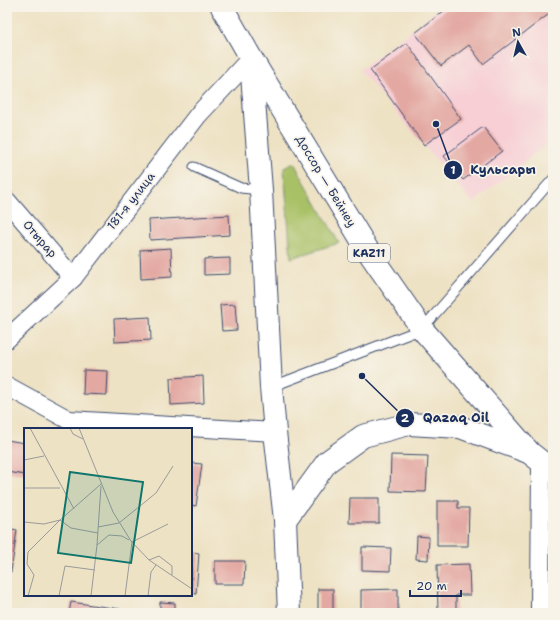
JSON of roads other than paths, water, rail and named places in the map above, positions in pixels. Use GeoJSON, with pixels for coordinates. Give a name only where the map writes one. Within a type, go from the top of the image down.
{"type":"FeatureCollection","features":[{"type":"Feature","properties":{"kind":"main road","name":"Доссор — Бейнеу"},"geometry":{"type":"LineString","coordinates":[[222,7],[251,58],[372,257],[422,329],[543,461]]}},
{"type":"Feature","properties":{"kind":"main road"},"geometry":{"type":"LineString","coordinates":[[251,58],[261,190],[271,387],[285,520],[289,613]]}},
{"type":"Feature","properties":{"kind":"main road"},"geometry":{"type":"LineString","coordinates":[[285,520],[327,462],[363,436],[409,424],[460,427],[543,461]]}},
{"type":"Feature","properties":{"kind":"street","name":"181-я улица"},"geometry":{"type":"LineString","coordinates":[[7,340],[73,278],[198,115],[251,58]]}},
{"type":"Feature","properties":{"kind":"street","name":"Отырар"},"geometry":{"type":"LineString","coordinates":[[7,201],[73,278]]}},
{"type":"Feature","properties":{"kind":"street"},"geometry":{"type":"LineString","coordinates":[[7,386],[69,420],[275,432]]}},
{"type":"Feature","properties":{"kind":"street"},"geometry":{"type":"LineString","coordinates":[[540,613],[543,461]]}},
{"type":"Feature","properties":{"kind":"lane"},"geometry":{"type":"LineString","coordinates":[[194,167],[241,188],[261,190]]}},
{"type":"Feature","properties":{"kind":"lane"},"geometry":{"type":"LineString","coordinates":[[271,387],[422,329],[553,179]]}},
{"type":"Feature","properties":{"kind":"place","name":"Кульсары"},"geometry":{"type":"Point","coordinates":[436,124]}},
{"type":"Feature","properties":{"kind":"place","name":"Qazaq Oil"},"geometry":{"type":"Point","coordinates":[362,376]}}]}
